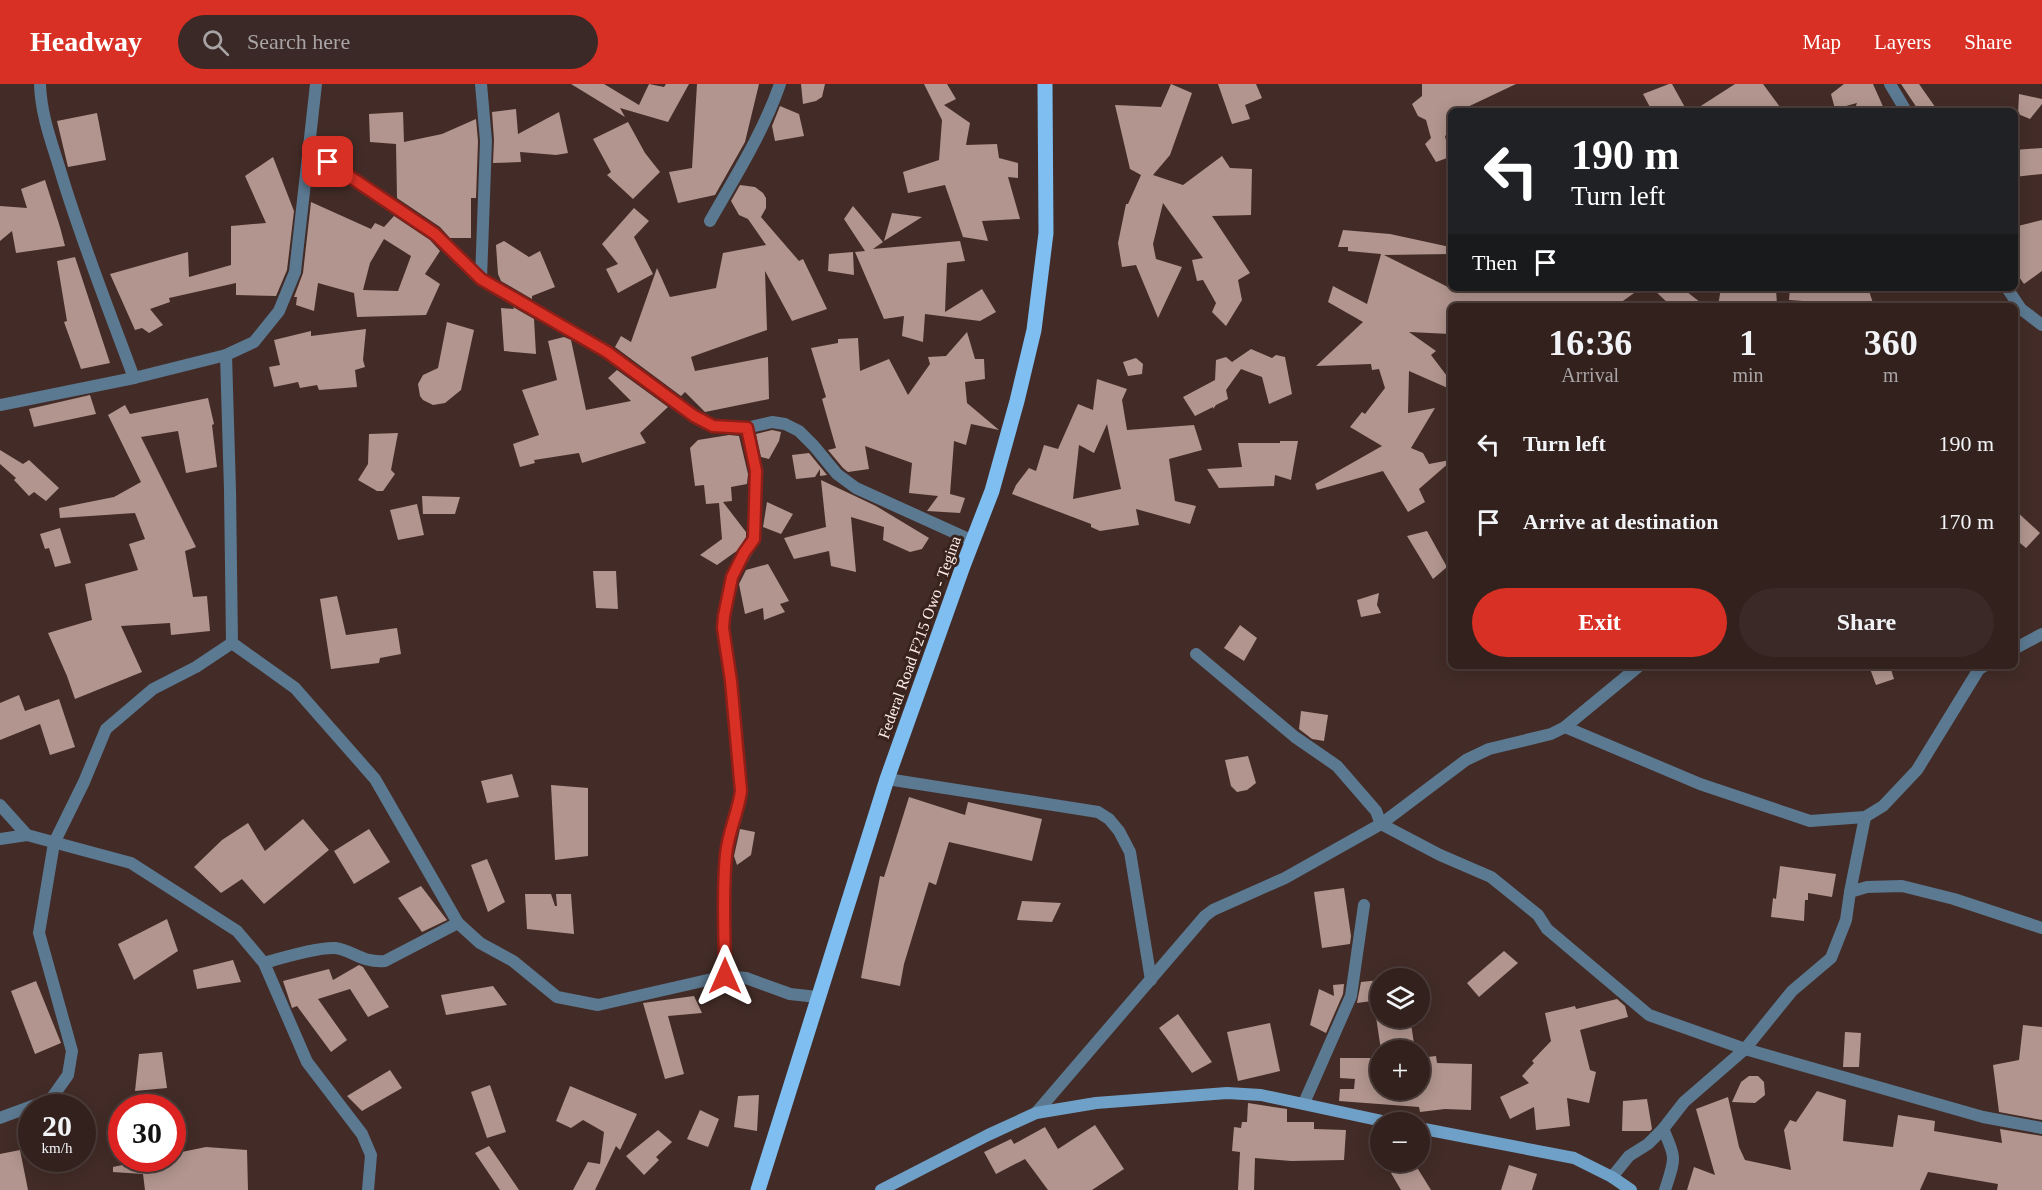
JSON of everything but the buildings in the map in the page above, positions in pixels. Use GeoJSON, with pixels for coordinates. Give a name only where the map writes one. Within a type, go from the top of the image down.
{"type":"FeatureCollection","features":[{"type":"Feature","properties":{"kind":"main road","name":"Federal Road F215 Owo - Tegina"},"geometry":{"type":"LineString","coordinates":[[759,1190],[817,997],[887,779],[992,490],[1017,401],[1034,330],[1046,233],[1045,84]]}},
{"type":"Feature","properties":{"kind":"street"},"geometry":{"type":"LineString","coordinates":[[40,84],[41,107],[83,242],[134,378]]}},
{"type":"Feature","properties":{"kind":"street"},"geometry":{"type":"LineString","coordinates":[[0,405],[134,378],[226,355],[254,342],[279,311],[294,272],[316,84]]}},
{"type":"Feature","properties":{"kind":"street"},"geometry":{"type":"LineString","coordinates":[[481,279],[486,141],[482,84]]}},
{"type":"Feature","properties":{"kind":"street"},"geometry":{"type":"LineString","coordinates":[[710,221],[749,153],[780,84]]}},
{"type":"Feature","properties":{"kind":"street"},"geometry":{"type":"LineString","coordinates":[[1890,84],[1904,108]]}},
{"type":"Feature","properties":{"kind":"street"},"geometry":{"type":"LineString","coordinates":[[309,149],[435,234],[481,279],[607,352],[694,416],[713,426],[747,428],[772,422],[785,424],[799,431],[837,474],[856,488],[973,541]]}},
{"type":"Feature","properties":{"kind":"street"},"geometry":{"type":"LineString","coordinates":[[2018,311],[2042,325]]}},
{"type":"Feature","properties":{"kind":"street"},"geometry":{"type":"LineString","coordinates":[[226,355],[231,643]]}},
{"type":"Feature","properties":{"kind":"street"},"geometry":{"type":"LineString","coordinates":[[725,976],[726,853],[741,791],[731,681],[723,628],[732,577],[754,539],[756,471],[747,428]]}},
{"type":"Feature","properties":{"kind":"street"},"geometry":{"type":"LineString","coordinates":[[2018,647],[2042,634]]}},
{"type":"Feature","properties":{"kind":"street"},"geometry":{"type":"LineString","coordinates":[[0,1118],[51,1099],[68,1075],[72,1051],[39,933],[54,843],[84,782],[106,729],[153,689],[196,667],[231,643]]}},
{"type":"Feature","properties":{"kind":"street"},"geometry":{"type":"LineString","coordinates":[[231,643],[295,688],[375,779],[458,923],[480,943],[513,961],[557,997],[577,1003],[598,1005],[725,976],[746,978],[790,994],[817,997]]}},
{"type":"Feature","properties":{"kind":"street"},"geometry":{"type":"LineString","coordinates":[[1196,654],[1295,737],[1337,766],[1376,811],[1381,824],[1440,855],[1491,877],[1538,915],[1547,929],[1649,1015],[1745,1049],[1983,1117],[2042,1128]]}},
{"type":"Feature","properties":{"kind":"street"},"geometry":{"type":"LineString","coordinates":[[1036,1113],[1205,916],[1213,910],[1285,878],[1381,824],[1466,760],[1489,749],[1551,734],[1565,727],[1636,669]]}},
{"type":"Feature","properties":{"kind":"street"},"geometry":{"type":"LineString","coordinates":[[1565,727],[1700,784],[1810,821],[1865,817],[1883,806],[1917,770],[1978,669]]}},
{"type":"Feature","properties":{"kind":"street"},"geometry":{"type":"LineString","coordinates":[[887,779],[1098,812],[1109,819],[1119,831],[1130,852],[1151,980]]}},
{"type":"Feature","properties":{"kind":"street"},"geometry":{"type":"LineString","coordinates":[[0,805],[27,836]]}},
{"type":"Feature","properties":{"kind":"street"},"geometry":{"type":"LineString","coordinates":[[1612,1177],[1629,1156],[1648,1144],[1663,1129],[1684,1102],[1745,1049],[1792,991],[1831,957],[1846,920],[1865,817]]}},
{"type":"Feature","properties":{"kind":"street"},"geometry":{"type":"LineString","coordinates":[[0,839],[27,836],[131,863],[237,931],[264,963],[277,998],[307,1062],[362,1134],[371,1155],[368,1190]]}},
{"type":"Feature","properties":{"kind":"street"},"geometry":{"type":"LineString","coordinates":[[1850,892],[1867,887],[1902,886],[1954,899],[2042,928]]}},
{"type":"Feature","properties":{"kind":"street"},"geometry":{"type":"LineString","coordinates":[[1304,1103],[1351,996],[1364,906]]}},
{"type":"Feature","properties":{"kind":"street"},"geometry":{"type":"LineString","coordinates":[[264,963],[290,955],[335,948],[372,963],[385,961],[458,923]]}},
{"type":"Feature","properties":{"kind":"street"},"geometry":{"type":"LineString","coordinates":[[881,1190],[1036,1113],[1096,1104],[1227,1093],[1261,1095],[1370,1118]]}},
{"type":"Feature","properties":{"kind":"street"},"geometry":{"type":"LineString","coordinates":[[1663,1129],[1675,1161],[1665,1190]]}},
{"type":"Feature","properties":{"kind":"street"},"geometry":{"type":"LineString","coordinates":[[1430,1130],[1574,1158],[1612,1177],[1631,1190]]}},
{"type":"Feature","properties":{"kind":"route"},"geometry":{"type":"LineString","coordinates":[[328,162],[435,234],[481,279],[607,352],[694,416],[713,426],[747,428],[756,471],[754,539],[732,577],[723,628],[731,681],[741,791],[726,853],[725,976]]}}]}
